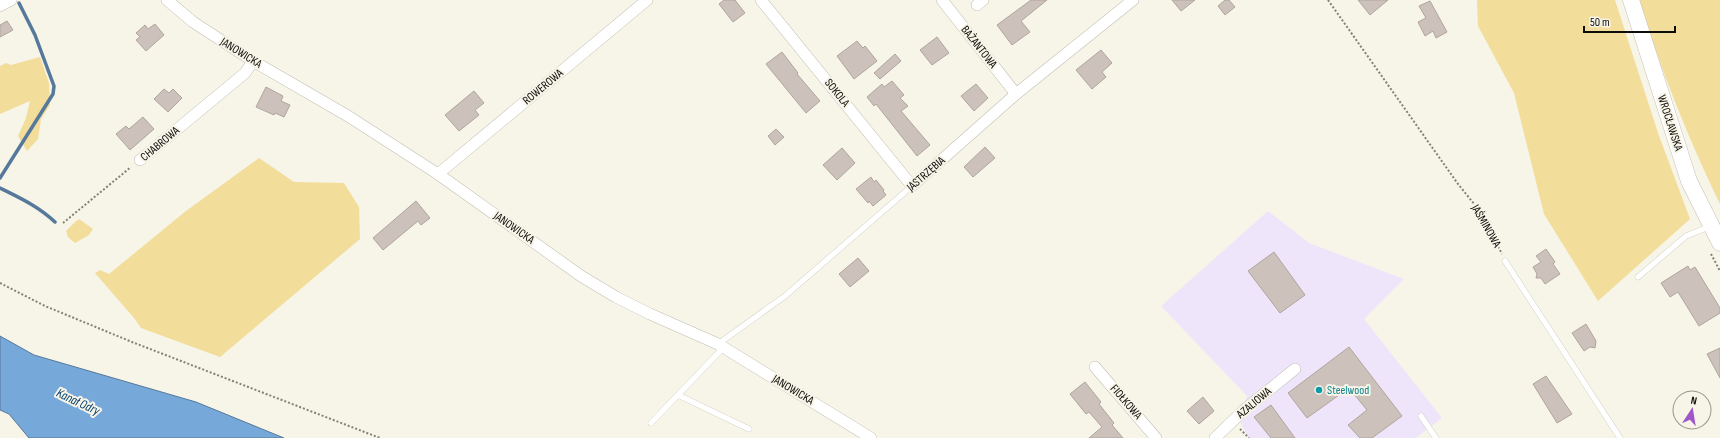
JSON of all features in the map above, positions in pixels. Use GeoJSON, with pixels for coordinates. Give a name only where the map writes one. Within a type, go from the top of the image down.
{"type":"FeatureCollection","features":[{"type":"Feature","properties":{"kind":"main road","name":"WROCŁAWSKA"},"geometry":{"type":"LineString","coordinates":[[1630,0],[1689,181],[1720,243]]}},
{"type":"Feature","properties":{"kind":"street"},"geometry":{"type":"LineString","coordinates":[[0,6],[11,0]]}},
{"type":"Feature","properties":{"kind":"street","name":"JANOWICKA"},"geometry":{"type":"LineString","coordinates":[[167,0],[193,22],[254,61],[348,116],[438,174],[587,279],[616,297],[720,346],[871,438]]}},
{"type":"Feature","properties":{"kind":"street","name":"ROWEROWA"},"geometry":{"type":"LineString","coordinates":[[438,174],[647,0]]}},
{"type":"Feature","properties":{"kind":"street","name":"SOKOLA"},"geometry":{"type":"LineString","coordinates":[[761,0],[912,186]]}},
{"type":"Feature","properties":{"kind":"street","name":"BAŻANTOWA"},"geometry":{"type":"LineString","coordinates":[[942,0],[1016,94]]}},
{"type":"Feature","properties":{"kind":"street","name":"JASTRZĘBIA"},"geometry":{"type":"LineString","coordinates":[[912,186],[1016,94],[1133,0]]}},
{"type":"Feature","properties":{"kind":"street","name":"CHABROWA"},"geometry":{"type":"LineString","coordinates":[[140,160],[245,73],[254,61]]}},
{"type":"Feature","properties":{"kind":"street","name":"FIOŁKOWA"},"geometry":{"type":"LineString","coordinates":[[1095,367],[1156,438]]}},
{"type":"Feature","properties":{"kind":"street","name":"AZALIOWA"},"geometry":{"type":"LineString","coordinates":[[1216,438],[1244,410],[1295,369]]}},
{"type":"Feature","properties":{"kind":"lane","name":"JASTRZĘBIA"},"geometry":{"type":"LineString","coordinates":[[651,423],[678,395],[720,346],[785,296],[912,186]]}},
{"type":"Feature","properties":{"kind":"lane"},"geometry":{"type":"LineString","coordinates":[[1638,277],[1686,236],[1711,226]]}},
{"type":"Feature","properties":{"kind":"lane","name":"JAŚMINOWA"},"geometry":{"type":"LineString","coordinates":[[1506,261],[1620,438]]}},
{"type":"Feature","properties":{"kind":"lane"},"geometry":{"type":"LineString","coordinates":[[678,395],[749,429]]}},
{"type":"Feature","properties":{"kind":"lane"},"geometry":{"type":"LineString","coordinates":[[1421,416],[1436,438]]}},
{"type":"Feature","properties":{"kind":"path","name":"JAŚMINOWA"},"geometry":{"type":"LineString","coordinates":[[1328,0],[1458,184],[1479,210],[1506,261]]}},
{"type":"Feature","properties":{"kind":"path","name":"CHABROWA"},"geometry":{"type":"LineString","coordinates":[[64,223],[140,160]]}},
{"type":"Feature","properties":{"kind":"path"},"geometry":{"type":"LineString","coordinates":[[0,283],[45,306],[132,342],[380,438]]}},
{"type":"Feature","properties":{"kind":"shaded area"},"geometry":{"type":"Polygon","coordinates":[[[1477,0],[1615,0],[1658,133],[1690,219],[1598,301],[1544,214],[1514,93],[1478,26],[1477,0]]]}},
{"type":"Feature","properties":{"kind":"shaded area"},"geometry":{"type":"Polygon","coordinates":[[[1639,0],[1720,0],[1720,204],[1676,104],[1656,52],[1639,0]]]}},
{"type":"Feature","properties":{"kind":"shaded area"},"geometry":{"type":"Polygon","coordinates":[[[40,57],[49,83],[50,105],[41,119],[38,139],[27,151],[18,136],[26,118],[30,101],[0,114],[0,66],[6,63],[11,65],[40,57]]]}},
{"type":"Feature","properties":{"kind":"shaded area"},"geometry":{"type":"Polygon","coordinates":[[[259,158],[294,182],[344,183],[359,207],[360,239],[220,357],[141,328],[95,273],[100,270],[109,274],[186,211],[259,158]]]}},
{"type":"Feature","properties":{"kind":"shaded area"},"geometry":{"type":"Polygon","coordinates":[[[1268,211],[1309,243],[1404,279],[1364,319],[1442,418],[1416,438],[1249,438],[1240,422],[1247,396],[1161,306],[1268,211]]]}},
{"type":"Feature","properties":{"kind":"shaded area"},"geometry":{"type":"Polygon","coordinates":[[[79,219],[93,229],[89,235],[75,243],[68,237],[66,231],[79,219]]]}},
{"type":"Feature","properties":{"kind":"water","name":"Kanał Odry"},"geometry":{"type":"Polygon","coordinates":[[[0,336],[34,355],[196,402],[284,438],[29,438],[9,414],[0,410],[0,336]]]}},
{"type":"Feature","properties":{"kind":"building"},"geometry":{"type":"Polygon","coordinates":[[[724,0],[735,0],[745,13],[733,22],[719,4],[724,0]]]}},
{"type":"Feature","properties":{"kind":"building"},"geometry":{"type":"Polygon","coordinates":[[[1031,0],[1047,0],[1021,21],[1030,32],[1012,45],[997,25],[1031,0]]]}},
{"type":"Feature","properties":{"kind":"building"},"geometry":{"type":"Polygon","coordinates":[[[1172,0],[1195,0],[1181,11],[1172,0]]]}},
{"type":"Feature","properties":{"kind":"building"},"geometry":{"type":"Polygon","coordinates":[[[1225,0],[1229,0],[1235,7],[1225,15],[1218,6],[1225,0]]]}},
{"type":"Feature","properties":{"kind":"building"},"geometry":{"type":"Polygon","coordinates":[[[1358,0],[1388,0],[1370,15],[1358,0]]]}},
{"type":"Feature","properties":{"kind":"building"},"geometry":{"type":"Polygon","coordinates":[[[1430,1],[1447,32],[1436,38],[1433,31],[1425,36],[1418,22],[1426,18],[1419,6],[1430,1]]]}},
{"type":"Feature","properties":{"kind":"building"},"geometry":{"type":"Polygon","coordinates":[[[7,21],[13,30],[0,37],[0,25],[7,21]]]}},
{"type":"Feature","properties":{"kind":"building"},"geometry":{"type":"Polygon","coordinates":[[[155,24],[164,35],[146,51],[136,40],[140,37],[136,33],[145,25],[148,29],[155,24]]]}},
{"type":"Feature","properties":{"kind":"building"},"geometry":{"type":"Polygon","coordinates":[[[937,37],[949,53],[932,65],[920,50],[937,37]]]}},
{"type":"Feature","properties":{"kind":"building"},"geometry":{"type":"Polygon","coordinates":[[[857,41],[863,48],[865,46],[877,61],[854,79],[837,56],[857,41]]]}},
{"type":"Feature","properties":{"kind":"building"},"geometry":{"type":"Polygon","coordinates":[[[1101,50],[1112,63],[1102,72],[1106,77],[1092,89],[1076,70],[1101,50]]]}},
{"type":"Feature","properties":{"kind":"building"},"geometry":{"type":"Polygon","coordinates":[[[782,52],[798,73],[797,74],[820,101],[806,113],[766,64],[782,52]]]}},
{"type":"Feature","properties":{"kind":"building"},"geometry":{"type":"Polygon","coordinates":[[[895,54],[901,61],[880,79],[874,73],[895,54]]]}},
{"type":"Feature","properties":{"kind":"building"},"geometry":{"type":"Polygon","coordinates":[[[892,81],[904,95],[900,98],[908,106],[901,111],[930,145],[917,156],[876,104],[874,106],[867,97],[882,84],[884,87],[892,81]]]}},
{"type":"Feature","properties":{"kind":"building"},"geometry":{"type":"Polygon","coordinates":[[[976,84],[988,98],[974,111],[961,96],[976,84]]]}},
{"type":"Feature","properties":{"kind":"building"},"geometry":{"type":"Polygon","coordinates":[[[266,87],[283,96],[281,101],[290,105],[284,117],[275,113],[274,115],[256,107],[266,87]]]}},
{"type":"Feature","properties":{"kind":"building"},"geometry":{"type":"Polygon","coordinates":[[[164,89],[169,93],[173,89],[182,98],[168,112],[154,99],[164,89]]]}},
{"type":"Feature","properties":{"kind":"building"},"geometry":{"type":"Polygon","coordinates":[[[474,91],[484,103],[475,110],[479,115],[459,131],[445,115],[474,91]]]}},
{"type":"Feature","properties":{"kind":"building"},"geometry":{"type":"Polygon","coordinates":[[[143,117],[154,129],[130,150],[116,134],[126,126],[129,129],[143,117]]]}},
{"type":"Feature","properties":{"kind":"building"},"geometry":{"type":"Polygon","coordinates":[[[776,129],[784,137],[775,145],[768,136],[776,129]]]}},
{"type":"Feature","properties":{"kind":"building"},"geometry":{"type":"Polygon","coordinates":[[[985,147],[995,158],[973,177],[964,167],[985,147]]]}},
{"type":"Feature","properties":{"kind":"building"},"geometry":{"type":"Polygon","coordinates":[[[842,148],[855,163],[837,180],[823,165],[842,148]]]}},
{"type":"Feature","properties":{"kind":"building"},"geometry":{"type":"Polygon","coordinates":[[[871,177],[874,182],[876,180],[886,195],[873,206],[869,201],[868,203],[856,189],[871,177]]]}},
{"type":"Feature","properties":{"kind":"building"},"geometry":{"type":"Polygon","coordinates":[[[416,201],[430,218],[421,225],[418,221],[383,250],[373,238],[416,201]]]}},
{"type":"Feature","properties":{"kind":"building"},"geometry":{"type":"Polygon","coordinates":[[[1546,249],[1555,262],[1553,264],[1560,274],[1545,284],[1541,278],[1536,278],[1537,274],[1533,267],[1541,262],[1536,256],[1546,249]]]}},
{"type":"Feature","properties":{"kind":"building"},"geometry":{"type":"Polygon","coordinates":[[[1274,252],[1305,295],[1280,313],[1248,271],[1274,252]]]}},
{"type":"Feature","properties":{"kind":"building"},"geometry":{"type":"Polygon","coordinates":[[[858,258],[869,271],[850,287],[839,274],[858,258]]]}},
{"type":"Feature","properties":{"kind":"building"},"geometry":{"type":"Polygon","coordinates":[[[1688,266],[1690,270],[1695,267],[1720,308],[1720,313],[1699,326],[1678,292],[1670,297],[1661,283],[1688,266]]]}},
{"type":"Feature","properties":{"kind":"building"},"geometry":{"type":"Polygon","coordinates":[[[1586,324],[1596,341],[1595,348],[1590,347],[1584,351],[1572,333],[1586,324]]]}},
{"type":"Feature","properties":{"kind":"building","name":"Steelwood"},"geometry":{"type":"Polygon","coordinates":[[[1349,347],[1402,416],[1372,438],[1360,438],[1348,425],[1367,410],[1349,388],[1307,418],[1288,393],[1349,347]]]}},
{"type":"Feature","properties":{"kind":"building"},"geometry":{"type":"Polygon","coordinates":[[[1720,348],[1720,378],[1707,354],[1720,348]]]}},
{"type":"Feature","properties":{"kind":"building"},"geometry":{"type":"Polygon","coordinates":[[[1546,376],[1572,414],[1557,423],[1533,384],[1546,376]]]}},
{"type":"Feature","properties":{"kind":"building"},"geometry":{"type":"Polygon","coordinates":[[[1085,382],[1101,402],[1099,404],[1114,423],[1112,425],[1123,438],[1089,438],[1102,427],[1089,412],[1086,414],[1070,394],[1085,382]]]}},
{"type":"Feature","properties":{"kind":"building"},"geometry":{"type":"Polygon","coordinates":[[[1203,397],[1214,411],[1199,424],[1187,411],[1203,397]]]}},
{"type":"Feature","properties":{"kind":"building"},"geometry":{"type":"Polygon","coordinates":[[[1271,405],[1295,438],[1271,438],[1254,417],[1271,405]]]}},
{"type":"Feature","properties":{"kind":"waterway"},"geometry":{"type":"LineString","coordinates":[[0,178],[53,94],[54,86],[35,35],[19,3]]}},
{"type":"Feature","properties":{"kind":"waterway"},"geometry":{"type":"LineString","coordinates":[[0,188],[35,207],[55,222]]}},
{"type":"Feature","properties":{"kind":"place","name":"Steelwood"},"geometry":{"type":"Point","coordinates":[1319,390]}}]}
